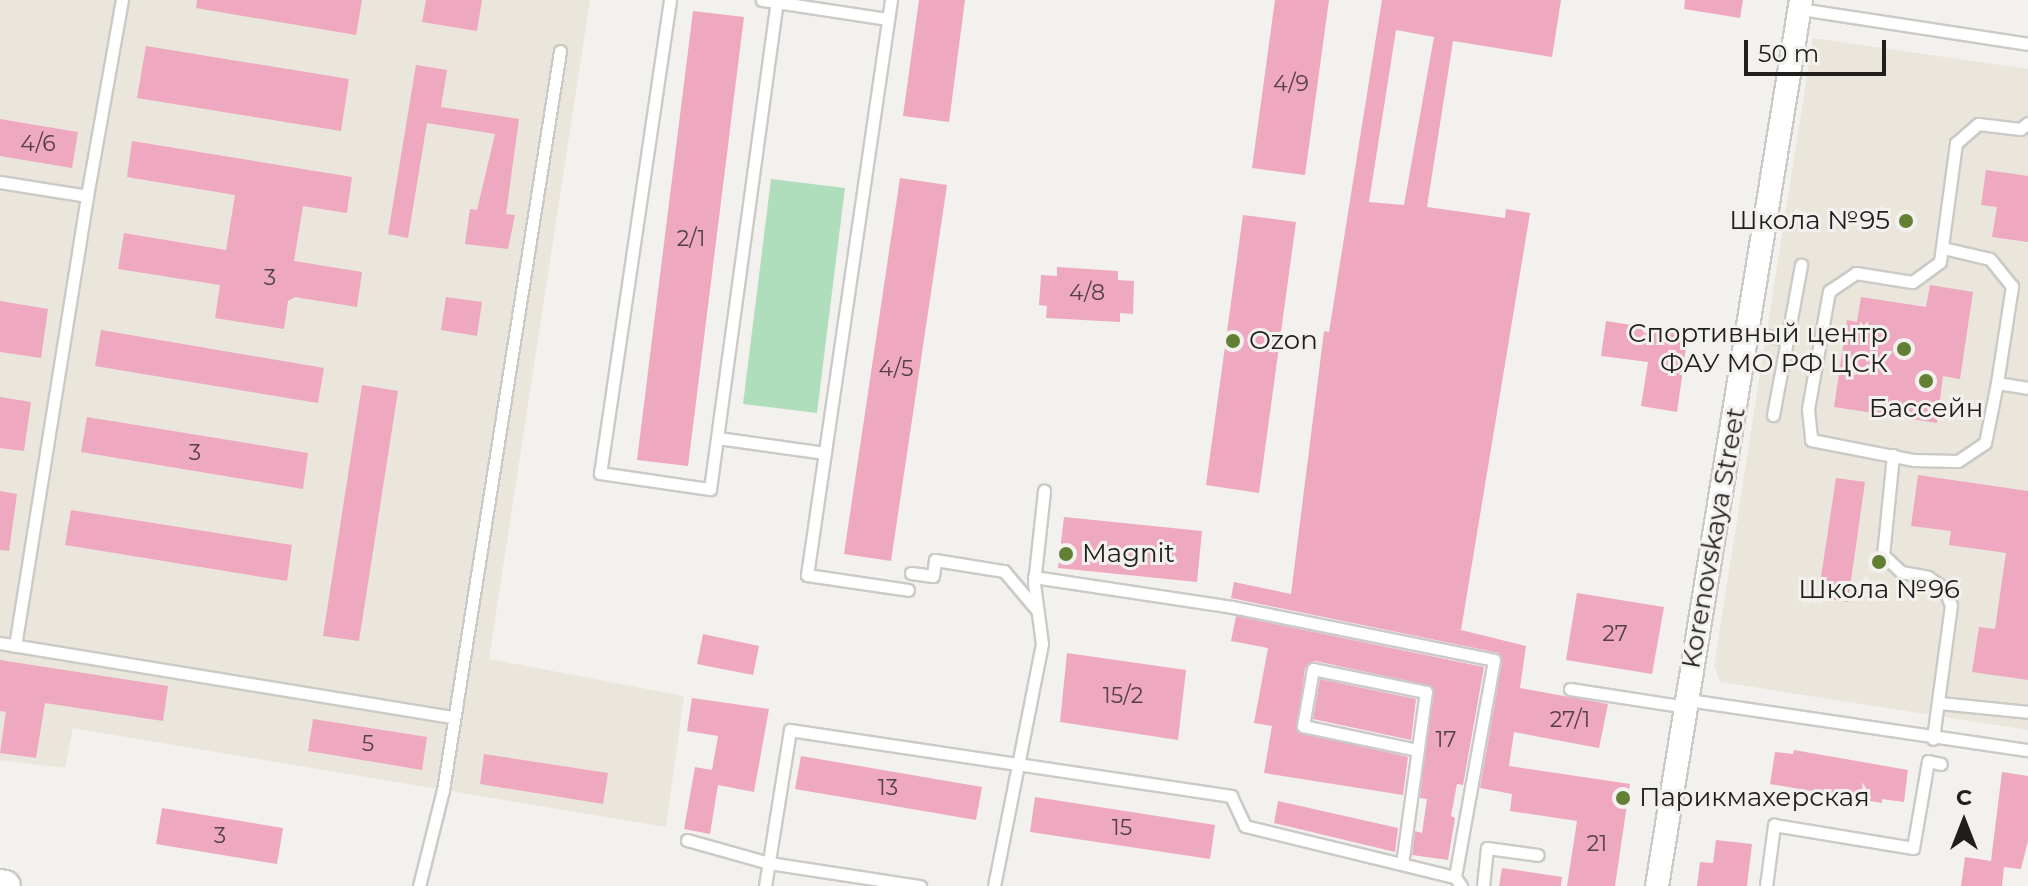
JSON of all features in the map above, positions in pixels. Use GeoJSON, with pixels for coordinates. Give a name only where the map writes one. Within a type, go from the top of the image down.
{"type":"FeatureCollection","features":[{"type":"Feature","properties":{"kind":"street","name":"Korenovskaya Street"},"geometry":{"type":"LineString","coordinates":[[1657,886],[1800,5]]}},
{"type":"Feature","properties":{"kind":"lane"},"geometry":{"type":"LineString","coordinates":[[15,646],[87,196],[122,0]]}},
{"type":"Feature","properties":{"kind":"lane"},"geometry":{"type":"LineString","coordinates":[[670,0],[600,473],[710,489],[777,2]]}},
{"type":"Feature","properties":{"kind":"lane"},"geometry":{"type":"LineString","coordinates":[[762,0],[888,19]]}},
{"type":"Feature","properties":{"kind":"lane"},"geometry":{"type":"LineString","coordinates":[[891,0],[807,575],[908,590]]}},
{"type":"Feature","properties":{"kind":"lane"},"geometry":{"type":"LineString","coordinates":[[1800,5],[2028,44]]}},
{"type":"Feature","properties":{"kind":"lane"},"geometry":{"type":"LineString","coordinates":[[419,886],[443,790],[560,51]]}},
{"type":"Feature","properties":{"kind":"lane"},"geometry":{"type":"LineString","coordinates":[[1943,248],[1990,259],[2012,286],[1985,443],[1958,461],[1893,455],[1811,440],[1808,409],[1829,291],[1856,273],[1912,282],[1940,262],[1956,143],[1978,124],[2020,129],[2028,123]]}},
{"type":"Feature","properties":{"kind":"lane"},"geometry":{"type":"LineString","coordinates":[[0,182],[87,196]]}},
{"type":"Feature","properties":{"kind":"lane"},"geometry":{"type":"LineString","coordinates":[[1773,415],[1801,265]]}},
{"type":"Feature","properties":{"kind":"lane"},"geometry":{"type":"LineString","coordinates":[[1749,333],[1787,339]]}},
{"type":"Feature","properties":{"kind":"lane"},"geometry":{"type":"LineString","coordinates":[[1997,383],[2028,388]]}},
{"type":"Feature","properties":{"kind":"lane"},"geometry":{"type":"LineString","coordinates":[[718,438],[825,453]]}},
{"type":"Feature","properties":{"kind":"lane"},"geometry":{"type":"LineString","coordinates":[[1893,455],[1883,555],[1901,572],[1928,577],[1944,588],[1951,605],[1933,739]]}},
{"type":"Feature","properties":{"kind":"lane"},"geometry":{"type":"LineString","coordinates":[[994,886],[1042,644],[1034,577],[1044,491]]}},
{"type":"Feature","properties":{"kind":"lane"},"geometry":{"type":"LineString","coordinates":[[911,573],[933,576],[935,560],[1004,571],[1038,611]]}},
{"type":"Feature","properties":{"kind":"lane"},"geometry":{"type":"LineString","coordinates":[[765,886],[790,730],[1231,796],[1245,826],[1402,864],[1458,882],[1494,660],[1232,607],[1034,577]]}},
{"type":"Feature","properties":{"kind":"lane"},"geometry":{"type":"LineString","coordinates":[[0,643],[454,717]]}},
{"type":"Feature","properties":{"kind":"lane"},"geometry":{"type":"LineString","coordinates":[[1402,864],[1426,692],[1313,669],[1303,726],[1417,750]]}},
{"type":"Feature","properties":{"kind":"lane"},"geometry":{"type":"LineString","coordinates":[[1570,689],[2028,750]]}},
{"type":"Feature","properties":{"kind":"lane"},"geometry":{"type":"LineString","coordinates":[[1940,703],[2022,716],[2028,712]]}},
{"type":"Feature","properties":{"kind":"lane"},"geometry":{"type":"LineString","coordinates":[[1766,886],[1774,825],[1913,848],[1928,761],[1941,764]]}},
{"type":"Feature","properties":{"kind":"lane"},"geometry":{"type":"LineString","coordinates":[[687,840],[769,863],[920,886]]}},
{"type":"Feature","properties":{"kind":"lane"},"geometry":{"type":"LineString","coordinates":[[1483,886],[1487,848],[1538,855]]}},
{"type":"Feature","properties":{"kind":"shaded area"},"geometry":{"type":"Polygon","coordinates":[[[0,0],[590,0],[489,659],[684,696],[666,827],[73,728],[65,768],[0,760],[0,0]]]}},
{"type":"Feature","properties":{"kind":"shaded area"},"geometry":{"type":"Polygon","coordinates":[[[1813,38],[2028,69],[2028,730],[1720,682],[1714,666],[1813,38]]]}},
{"type":"Feature","properties":{"kind":"green space"},"geometry":{"type":"Polygon","coordinates":[[[771,179],[845,188],[817,413],[743,404],[771,179]]]}},
{"type":"Feature","properties":{"kind":"building"},"geometry":{"type":"Polygon","coordinates":[[[197,0],[362,0],[356,35],[196,8],[197,0]]]}},
{"type":"Feature","properties":{"kind":"building"},"geometry":{"type":"Polygon","coordinates":[[[426,0],[482,0],[477,31],[422,22],[426,0]]]}},
{"type":"Feature","properties":{"kind":"building"},"geometry":{"type":"Polygon","coordinates":[[[919,0],[965,0],[949,122],[903,116],[919,0]]]}},
{"type":"Feature","properties":{"kind":"building"},"geometry":{"type":"Polygon","coordinates":[[[1275,0],[1329,0],[1305,175],[1252,168],[1275,0]]]}},
{"type":"Feature","properties":{"kind":"building"},"geometry":{"type":"Polygon","coordinates":[[[1382,0],[1561,0],[1552,57],[1453,41],[1427,207],[1505,218],[1506,209],[1530,213],[1461,630],[1526,646],[1520,688],[1608,704],[1599,748],[1514,732],[1509,766],[1630,784],[1615,886],[1567,886],[1577,821],[1510,811],[1512,794],[1480,788],[1502,662],[1499,653],[1231,598],[1234,582],[1291,594],[1324,331],[1329,332],[1382,0]],[[1396,30],[1369,202],[1404,205],[1434,37],[1396,30]]]}},
{"type":"Feature","properties":{"kind":"building"},"geometry":{"type":"Polygon","coordinates":[[[1685,0],[1743,0],[1740,18],[1684,9],[1685,0]]]}},
{"type":"Feature","properties":{"kind":"building"},"geometry":{"type":"Polygon","coordinates":[[[693,11],[744,17],[688,466],[637,460],[693,11]]]}},
{"type":"Feature","properties":{"kind":"building"},"geometry":{"type":"Polygon","coordinates":[[[146,46],[349,79],[341,131],[137,98],[146,46]]]}},
{"type":"Feature","properties":{"kind":"building"},"geometry":{"type":"Polygon","coordinates":[[[416,65],[447,70],[441,107],[519,119],[506,214],[515,215],[508,249],[465,244],[470,209],[477,210],[495,134],[427,123],[408,238],[388,234],[416,65]]]}},
{"type":"Feature","properties":{"kind":"building"},"geometry":{"type":"Polygon","coordinates":[[[0,119],[78,132],[72,168],[0,156],[0,119]]]}},
{"type":"Feature","properties":{"kind":"building"},"geometry":{"type":"Polygon","coordinates":[[[132,141],[352,177],[347,213],[303,206],[294,261],[362,272],[357,307],[295,297],[288,301],[284,329],[215,318],[220,285],[118,269],[124,233],[226,250],[235,195],[127,177],[132,141]]]}},
{"type":"Feature","properties":{"kind":"building"},"geometry":{"type":"Polygon","coordinates":[[[1986,170],[2028,176],[2028,242],[1992,237],[1997,207],[1981,205],[1986,170]]]}},
{"type":"Feature","properties":{"kind":"building"},"geometry":{"type":"Polygon","coordinates":[[[900,178],[947,185],[891,561],[844,554],[900,178]]]}},
{"type":"Feature","properties":{"kind":"building"},"geometry":{"type":"Polygon","coordinates":[[[1243,215],[1296,222],[1259,493],[1206,485],[1243,215]]]}},
{"type":"Feature","properties":{"kind":"building"},"geometry":{"type":"Polygon","coordinates":[[[1057,267],[1118,271],[1118,280],[1134,281],[1133,314],[1120,313],[1120,322],[1046,318],[1047,306],[1039,305],[1041,275],[1057,276],[1057,267]]]}},
{"type":"Feature","properties":{"kind":"building","name":"Спортивный центр ФАУ МО РФ ЦСК"},"geometry":{"type":"Polygon","coordinates":[[[1930,285],[1973,292],[1960,379],[1943,376],[1937,423],[1834,407],[1847,320],[1857,322],[1861,297],[1926,307],[1930,285]]]}},
{"type":"Feature","properties":{"kind":"building"},"geometry":{"type":"Polygon","coordinates":[[[446,297],[482,302],[477,336],[441,330],[446,297]]]}},
{"type":"Feature","properties":{"kind":"building"},"geometry":{"type":"Polygon","coordinates":[[[0,301],[48,309],[41,358],[0,352],[0,301]]]}},
{"type":"Feature","properties":{"kind":"building"},"geometry":{"type":"Polygon","coordinates":[[[1606,321],[1688,334],[1677,412],[1641,406],[1648,362],[1601,356],[1606,321]]]}},
{"type":"Feature","properties":{"kind":"building"},"geometry":{"type":"Polygon","coordinates":[[[101,330],[324,368],[318,403],[95,366],[101,330]]]}},
{"type":"Feature","properties":{"kind":"building"},"geometry":{"type":"Polygon","coordinates":[[[362,385],[398,391],[359,641],[323,636],[362,385]]]}},
{"type":"Feature","properties":{"kind":"building"},"geometry":{"type":"Polygon","coordinates":[[[0,397],[31,402],[24,451],[0,448],[0,397]]]}},
{"type":"Feature","properties":{"kind":"building"},"geometry":{"type":"Polygon","coordinates":[[[87,417],[308,453],[303,489],[81,452],[87,417]]]}},
{"type":"Feature","properties":{"kind":"building"},"geometry":{"type":"Polygon","coordinates":[[[1918,475],[2028,491],[2028,680],[1972,672],[1979,627],[1995,629],[2006,553],[1949,545],[1951,531],[1911,526],[1918,475]]]}},
{"type":"Feature","properties":{"kind":"building"},"geometry":{"type":"Polygon","coordinates":[[[1836,478],[1865,482],[1848,602],[1818,597],[1836,478]]]}},
{"type":"Feature","properties":{"kind":"building"},"geometry":{"type":"Polygon","coordinates":[[[0,491],[17,494],[9,551],[0,550],[0,491]]]}},
{"type":"Feature","properties":{"kind":"building"},"geometry":{"type":"Polygon","coordinates":[[[71,510],[292,545],[287,581],[65,545],[71,510]]]}},
{"type":"Feature","properties":{"kind":"building"},"geometry":{"type":"Polygon","coordinates":[[[1064,517],[1202,531],[1197,582],[1058,568],[1064,517]]]}},
{"type":"Feature","properties":{"kind":"building"},"geometry":{"type":"Polygon","coordinates":[[[1577,593],[1664,607],[1652,674],[1566,660],[1577,593]]]}},
{"type":"Feature","properties":{"kind":"building"},"geometry":{"type":"Polygon","coordinates":[[[1236,616],[1484,667],[1463,785],[1457,784],[1451,816],[1455,818],[1448,860],[1412,855],[1415,831],[1422,833],[1427,799],[1420,798],[1432,686],[1315,661],[1305,668],[1297,732],[1408,757],[1403,795],[1264,773],[1272,726],[1254,723],[1268,648],[1231,641],[1236,616]]]}},
{"type":"Feature","properties":{"kind":"building"},"geometry":{"type":"Polygon","coordinates":[[[703,634],[759,646],[753,675],[697,664],[703,634]]]}},
{"type":"Feature","properties":{"kind":"building"},"geometry":{"type":"Polygon","coordinates":[[[1067,653],[1186,670],[1178,740],[1060,722],[1067,653]]]}},
{"type":"Feature","properties":{"kind":"building"},"geometry":{"type":"Polygon","coordinates":[[[0,660],[168,686],[163,721],[45,703],[36,758],[0,753],[6,712],[0,711],[0,660]]]}},
{"type":"Feature","properties":{"kind":"building"},"geometry":{"type":"Polygon","coordinates":[[[1320,679],[1416,699],[1411,740],[1313,719],[1320,679]]]}},
{"type":"Feature","properties":{"kind":"building"},"geometry":{"type":"Polygon","coordinates":[[[692,698],[769,709],[754,792],[718,785],[710,834],[684,829],[695,767],[712,770],[718,736],[687,731],[692,698]]]}},
{"type":"Feature","properties":{"kind":"building"},"geometry":{"type":"Polygon","coordinates":[[[313,719],[427,737],[422,770],[308,751],[313,719]]]}},
{"type":"Feature","properties":{"kind":"building"},"geometry":{"type":"Polygon","coordinates":[[[1794,750],[1908,770],[1904,802],[1882,799],[1882,803],[1770,784],[1775,752],[1793,754],[1794,750]]]}},
{"type":"Feature","properties":{"kind":"building"},"geometry":{"type":"Polygon","coordinates":[[[484,754],[608,773],[603,804],[480,784],[484,754]]]}},
{"type":"Feature","properties":{"kind":"building"},"geometry":{"type":"Polygon","coordinates":[[[801,756],[982,787],[976,820],[795,789],[801,756]]]}},
{"type":"Feature","properties":{"kind":"building"},"geometry":{"type":"Polygon","coordinates":[[[2002,772],[2028,776],[2028,841],[2021,869],[2004,867],[2002,886],[1961,886],[1965,857],[1991,861],[2002,772]]]}},
{"type":"Feature","properties":{"kind":"building"},"geometry":{"type":"Polygon","coordinates":[[[1035,797],[1215,825],[1210,859],[1030,832],[1035,797]]]}},
{"type":"Feature","properties":{"kind":"building"},"geometry":{"type":"Polygon","coordinates":[[[1278,801],[1398,828],[1395,852],[1274,823],[1278,801]]]}},
{"type":"Feature","properties":{"kind":"building"},"geometry":{"type":"Polygon","coordinates":[[[162,808],[283,828],[277,864],[156,844],[162,808]]]}},
{"type":"Feature","properties":{"kind":"building"},"geometry":{"type":"Polygon","coordinates":[[[1716,840],[1752,844],[1747,886],[1697,886],[1700,862],[1713,863],[1716,840]]]}},
{"type":"Feature","properties":{"kind":"building"},"geometry":{"type":"Polygon","coordinates":[[[1502,868],[1562,877],[1561,886],[1499,886],[1502,868]]]}},
{"type":"Feature","properties":{"kind":"place","name":"Школа №95"},"geometry":{"type":"Point","coordinates":[1906,221]}},
{"type":"Feature","properties":{"kind":"place","name":"Ozon"},"geometry":{"type":"Point","coordinates":[1233,341]}},
{"type":"Feature","properties":{"kind":"place","name":"Спортивный центр ФАУ МО РФ ЦСК"},"geometry":{"type":"Point","coordinates":[1904,349]}},
{"type":"Feature","properties":{"kind":"place","name":"Бассейн"},"geometry":{"type":"Point","coordinates":[1926,381]}},
{"type":"Feature","properties":{"kind":"place","name":"Magnit"},"geometry":{"type":"Point","coordinates":[1066,554]}},
{"type":"Feature","properties":{"kind":"place","name":"Школа №96"},"geometry":{"type":"Point","coordinates":[1879,562]}},
{"type":"Feature","properties":{"kind":"place","name":"Парикмахерская"},"geometry":{"type":"Point","coordinates":[1623,798]}}]}
